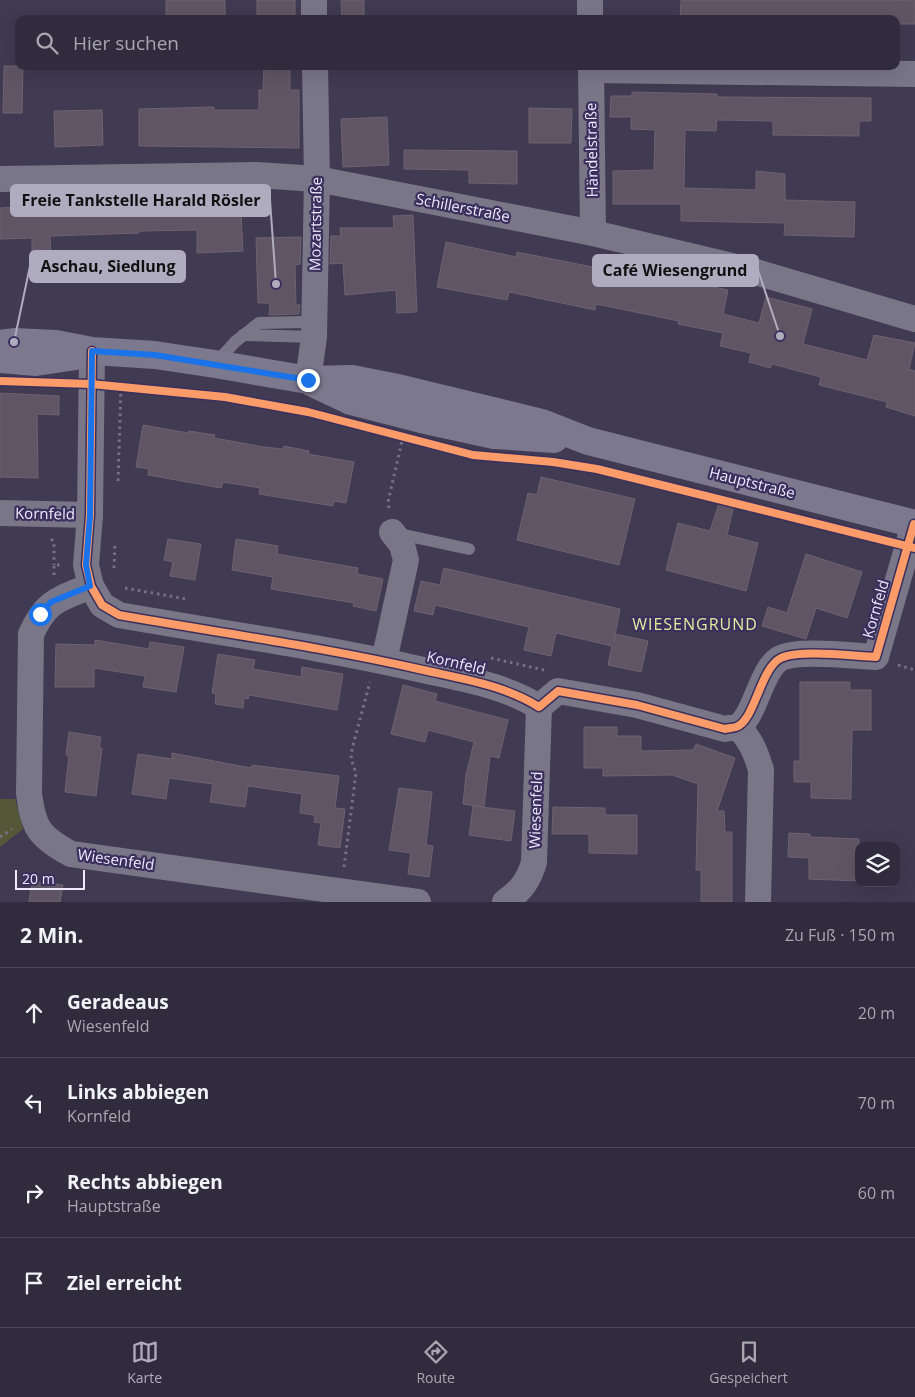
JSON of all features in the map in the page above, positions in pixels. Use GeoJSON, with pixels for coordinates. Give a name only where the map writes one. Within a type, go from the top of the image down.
{"type":"FeatureCollection","features":[{"type":"Feature","properties":{"kind":"main road","name":"Hauptstraße"},"geometry":{"type":"LineString","coordinates":[[0,344],[14,342],[56,344],[92,351],[155,355],[308,380],[352,379],[398,388],[542,423],[588,441],[915,524]]}},
{"type":"Feature","properties":{"kind":"main road","name":"Hauptstraße"},"geometry":{"type":"LineString","coordinates":[[0,360],[36,362],[72,358],[92,351]]}},
{"type":"Feature","properties":{"kind":"street"},"geometry":{"type":"LineString","coordinates":[[314,0],[314,15]]}},
{"type":"Feature","properties":{"kind":"street"},"geometry":{"type":"LineString","coordinates":[[590,0],[590,15]]}},
{"type":"Feature","properties":{"kind":"street","name":"Mozartstraße"},"geometry":{"type":"LineString","coordinates":[[308,380],[314,337],[317,179],[315,70]]}},
{"type":"Feature","properties":{"kind":"street","name":"Händelstraße"},"geometry":{"type":"LineString","coordinates":[[591,70],[593,233]]}},
{"type":"Feature","properties":{"kind":"street"},"geometry":{"type":"LineString","coordinates":[[699,70],[915,74]]}},
{"type":"Feature","properties":{"kind":"street","name":"Schillerstraße"},"geometry":{"type":"LineString","coordinates":[[0,179],[257,175],[317,179],[593,233],[749,270],[915,319]]}},
{"type":"Feature","properties":{"kind":"street","name":"Kornfeld"},"geometry":{"type":"LineString","coordinates":[[92,351],[88,575],[102,605],[120,615],[380,660],[496,686],[520,695],[539,706]]}},
{"type":"Feature","properties":{"kind":"street","name":"Kornfeld"},"geometry":{"type":"LineString","coordinates":[[0,514],[90,516]]}},
{"type":"Feature","properties":{"kind":"street","name":"Kornfeld"},"geometry":{"type":"LineString","coordinates":[[738,727],[746,719],[772,665],[781,658],[795,654],[876,657],[915,524]]}},
{"type":"Feature","properties":{"kind":"street"},"geometry":{"type":"LineString","coordinates":[[380,660],[406,560],[402,545],[392,532]]}},
{"type":"Feature","properties":{"kind":"street","name":"Wiesenfeld"},"geometry":{"type":"LineString","coordinates":[[88,575],[51,602],[40,614],[31,634],[29,792],[32,817],[39,832],[53,844],[71,854],[411,901]]}},
{"type":"Feature","properties":{"kind":"street"},"geometry":{"type":"LineString","coordinates":[[539,706],[558,692],[636,705],[725,729],[738,727],[748,738],[755,750],[761,770],[758,902]]}},
{"type":"Feature","properties":{"kind":"street","name":"Wiesenfeld"},"geometry":{"type":"LineString","coordinates":[[505,902],[521,890],[530,877],[534,862],[539,706]]}},
{"type":"Feature","properties":{"kind":"lane"},"geometry":{"type":"LineString","coordinates":[[215,364],[243,335],[260,323],[304,322],[314,337]]}},
{"type":"Feature","properties":{"kind":"lane"},"geometry":{"type":"LineString","coordinates":[[392,532],[469,549]]}},
{"type":"Feature","properties":{"kind":"path"},"geometry":{"type":"LineString","coordinates":[[392,532],[388,502],[403,438]]}},
{"type":"Feature","properties":{"kind":"path"},"geometry":{"type":"LineString","coordinates":[[54,583],[54,565],[88,575],[114,568]]}},
{"type":"Feature","properties":{"kind":"path"},"geometry":{"type":"LineString","coordinates":[[341,891],[356,773],[351,759],[352,749],[380,660]]}},
{"type":"Feature","properties":{"kind":"green space"},"geometry":{"type":"Polygon","coordinates":[[[0,799],[15,799],[23,829],[0,847],[0,799]]]}},
{"type":"Feature","properties":{"kind":"building"},"geometry":{"type":"Polygon","coordinates":[[[166,0],[225,0],[225,15],[166,15],[166,0]]]}},
{"type":"Feature","properties":{"kind":"building"},"geometry":{"type":"Polygon","coordinates":[[[257,0],[295,0],[295,15],[257,15],[257,0]]]}},
{"type":"Feature","properties":{"kind":"building"},"geometry":{"type":"Polygon","coordinates":[[[341,0],[364,0],[364,15],[342,15],[341,0]]]}},
{"type":"Feature","properties":{"kind":"building"},"geometry":{"type":"Polygon","coordinates":[[[681,0],[915,0],[915,24],[900,24],[900,15],[680,15],[681,0]]]}},
{"type":"Feature","properties":{"kind":"building"},"geometry":{"type":"Polygon","coordinates":[[[4,66],[15,66],[15,70],[23,70],[22,113],[3,113],[4,66]]]}},
{"type":"Feature","properties":{"kind":"building"},"geometry":{"type":"Polygon","coordinates":[[[264,70],[290,70],[290,90],[299,90],[299,148],[139,146],[139,109],[214,107],[214,110],[259,110],[259,90],[263,90],[264,70]]]}},
{"type":"Feature","properties":{"kind":"building"},"geometry":{"type":"Polygon","coordinates":[[[632,92],[717,94],[717,97],[871,98],[871,121],[859,121],[859,136],[773,135],[773,121],[717,120],[716,131],[685,130],[684,188],[756,190],[756,171],[785,174],[785,200],[855,202],[854,237],[784,235],[785,223],[681,221],[681,204],[613,204],[613,171],[654,170],[655,130],[631,129],[631,117],[610,117],[611,96],[632,96],[632,92]]]}},
{"type":"Feature","properties":{"kind":"building"},"geometry":{"type":"Polygon","coordinates":[[[529,108],[572,109],[571,143],[529,143],[529,108]]]}},
{"type":"Feature","properties":{"kind":"building"},"geometry":{"type":"Polygon","coordinates":[[[102,110],[103,145],[55,147],[54,111],[102,110]]]}},
{"type":"Feature","properties":{"kind":"building"},"geometry":{"type":"Polygon","coordinates":[[[387,117],[389,165],[343,167],[341,119],[387,117]]]}},
{"type":"Feature","properties":{"kind":"building"},"geometry":{"type":"Polygon","coordinates":[[[404,150],[517,151],[517,184],[469,183],[469,170],[404,169],[404,150]]]}},
{"type":"Feature","properties":{"kind":"building"},"geometry":{"type":"Polygon","coordinates":[[[240,197],[243,251],[197,253],[197,230],[50,236],[51,256],[32,256],[32,238],[0,239],[0,208],[138,202],[138,206],[196,205],[195,199],[240,197]]]}},
{"type":"Feature","properties":{"kind":"building"},"geometry":{"type":"Polygon","coordinates":[[[413,215],[417,312],[397,313],[396,290],[345,295],[343,263],[330,264],[331,236],[341,236],[340,228],[394,228],[393,216],[413,215]]]}},
{"type":"Feature","properties":{"kind":"building"},"geometry":{"type":"Polygon","coordinates":[[[301,237],[300,264],[295,265],[296,305],[300,305],[299,314],[269,315],[270,303],[258,303],[256,238],[301,237]]]}},
{"type":"Feature","properties":{"kind":"building"},"geometry":{"type":"Polygon","coordinates":[[[446,242],[516,257],[517,252],[603,269],[604,265],[728,290],[723,314],[759,323],[766,297],[812,309],[803,344],[867,360],[874,335],[915,343],[909,369],[915,371],[915,416],[886,407],[887,402],[819,385],[821,377],[772,364],[770,368],[749,362],[751,353],[720,346],[723,333],[678,324],[679,321],[596,304],[595,310],[509,292],[507,300],[437,287],[446,242]]]}},
{"type":"Feature","properties":{"kind":"building"},"geometry":{"type":"Polygon","coordinates":[[[0,393],[59,396],[59,415],[37,414],[38,478],[0,477],[0,393]]]}},
{"type":"Feature","properties":{"kind":"building"},"geometry":{"type":"Polygon","coordinates":[[[143,425],[188,433],[189,431],[215,435],[214,438],[264,447],[283,449],[284,446],[309,451],[308,454],[354,462],[346,503],[334,501],[333,506],[259,494],[260,488],[223,482],[221,488],[148,475],[149,469],[136,467],[143,425]]]}},
{"type":"Feature","properties":{"kind":"building"},"geometry":{"type":"Polygon","coordinates":[[[541,477],[635,499],[619,565],[517,540],[528,493],[537,495],[541,477]]]}},
{"type":"Feature","properties":{"kind":"building"},"geometry":{"type":"Polygon","coordinates":[[[721,497],[735,501],[727,535],[758,543],[746,591],[666,570],[678,523],[710,531],[721,497]]]}},
{"type":"Feature","properties":{"kind":"building"},"geometry":{"type":"Polygon","coordinates":[[[168,539],[201,544],[195,580],[170,576],[173,562],[164,560],[168,539]]]}},
{"type":"Feature","properties":{"kind":"building"},"geometry":{"type":"Polygon","coordinates":[[[236,539],[278,546],[277,554],[358,568],[357,574],[383,579],[376,611],[353,606],[354,603],[271,589],[273,577],[232,570],[236,539]]]}},
{"type":"Feature","properties":{"kind":"building"},"geometry":{"type":"Polygon","coordinates":[[[806,554],[862,572],[847,618],[816,608],[806,639],[762,626],[768,607],[787,613],[806,554]]]}},
{"type":"Feature","properties":{"kind":"building"},"geometry":{"type":"Polygon","coordinates":[[[444,568],[620,609],[615,634],[648,641],[641,672],[608,665],[612,646],[556,633],[551,656],[524,650],[529,627],[435,605],[433,615],[414,611],[421,581],[440,585],[444,568]]]}},
{"type":"Feature","properties":{"kind":"building"},"geometry":{"type":"Polygon","coordinates":[[[95,640],[149,649],[150,642],[184,647],[176,692],[143,687],[145,676],[94,668],[94,687],[55,687],[56,644],[95,645],[95,640]]]}},
{"type":"Feature","properties":{"kind":"building"},"geometry":{"type":"Polygon","coordinates":[[[218,654],[255,660],[253,669],[301,677],[302,667],[343,674],[337,710],[249,695],[248,699],[244,698],[243,708],[215,704],[216,694],[212,693],[218,654]]]}},
{"type":"Feature","properties":{"kind":"building"},"geometry":{"type":"Polygon","coordinates":[[[800,682],[850,682],[850,690],[871,690],[871,730],[852,730],[851,799],[811,798],[811,782],[794,782],[794,761],[800,761],[800,682]]]}},
{"type":"Feature","properties":{"kind":"building"},"geometry":{"type":"Polygon","coordinates":[[[403,685],[437,694],[435,701],[508,720],[499,758],[490,756],[484,807],[463,804],[466,775],[474,742],[428,730],[425,742],[391,734],[403,685]]]}},
{"type":"Feature","properties":{"kind":"building"},"geometry":{"type":"Polygon","coordinates":[[[584,727],[617,727],[617,736],[641,736],[641,751],[693,750],[696,744],[735,758],[717,811],[724,811],[725,832],[732,832],[732,902],[701,902],[701,870],[696,870],[698,784],[672,775],[603,776],[603,768],[584,768],[584,727]]]}},
{"type":"Feature","properties":{"kind":"building"},"geometry":{"type":"Polygon","coordinates":[[[69,732],[101,737],[99,748],[102,748],[96,796],[65,792],[69,755],[66,755],[69,732]]]}},
{"type":"Feature","properties":{"kind":"building"},"geometry":{"type":"Polygon","coordinates":[[[172,753],[251,768],[252,765],[339,776],[335,808],[345,809],[340,848],[318,845],[321,823],[314,822],[315,815],[300,813],[302,794],[248,786],[245,807],[210,802],[213,784],[169,778],[166,799],[132,794],[138,754],[172,759],[172,753]]]}},
{"type":"Feature","properties":{"kind":"building"},"geometry":{"type":"Polygon","coordinates":[[[399,788],[432,792],[426,845],[433,846],[429,877],[408,874],[411,853],[389,850],[399,788]]]}},
{"type":"Feature","properties":{"kind":"building"},"geometry":{"type":"Polygon","coordinates":[[[473,806],[515,811],[511,841],[469,835],[473,806]]]}},
{"type":"Feature","properties":{"kind":"building"},"geometry":{"type":"Polygon","coordinates":[[[553,807],[605,808],[605,815],[637,815],[637,854],[589,853],[589,834],[552,834],[553,807]]]}},
{"type":"Feature","properties":{"kind":"building"},"geometry":{"type":"Polygon","coordinates":[[[789,833],[810,834],[810,837],[859,839],[859,842],[855,842],[855,881],[809,879],[809,858],[788,857],[789,833]]]}},
{"type":"Feature","properties":{"kind":"building"},"geometry":{"type":"Polygon","coordinates":[[[32,881],[63,885],[60,902],[29,902],[32,881]]]}},
{"type":"Feature","properties":{"kind":"cycle path"},"geometry":{"type":"LineString","coordinates":[[92,351],[90,515],[86,565],[91,586],[102,605],[119,615],[348,654],[468,680],[512,693],[539,707],[558,691],[637,705],[725,729],[736,727],[743,723],[768,672],[781,658],[790,655],[813,653],[876,657],[914,524]]}},
{"type":"Feature","properties":{"kind":"cycle path"},"geometry":{"type":"LineString","coordinates":[[0,381],[91,384],[225,397],[308,412],[473,455],[553,462],[597,469],[915,548]]}},
{"type":"Feature","properties":{"kind":"place","name":"Freie Tankstelle Harald Rösler"},"geometry":{"type":"Point","coordinates":[276,284]}},
{"type":"Feature","properties":{"kind":"place","name":"Café Wiesengrund"},"geometry":{"type":"Point","coordinates":[780,336]}},
{"type":"Feature","properties":{"kind":"place","name":"Aschau, Siedlung"},"geometry":{"type":"Point","coordinates":[14,342]}},
{"type":"Feature","properties":{"kind":"district","name":"WIESENGRUND"},"geometry":{"type":"Point","coordinates":[695,624]}},
{"type":"Feature","properties":{"kind":"route"},"geometry":{"type":"LineString","coordinates":[[40,614],[51,602],[90,586],[86,565],[90,516],[92,351],[155,355],[308,380]]}}]}
